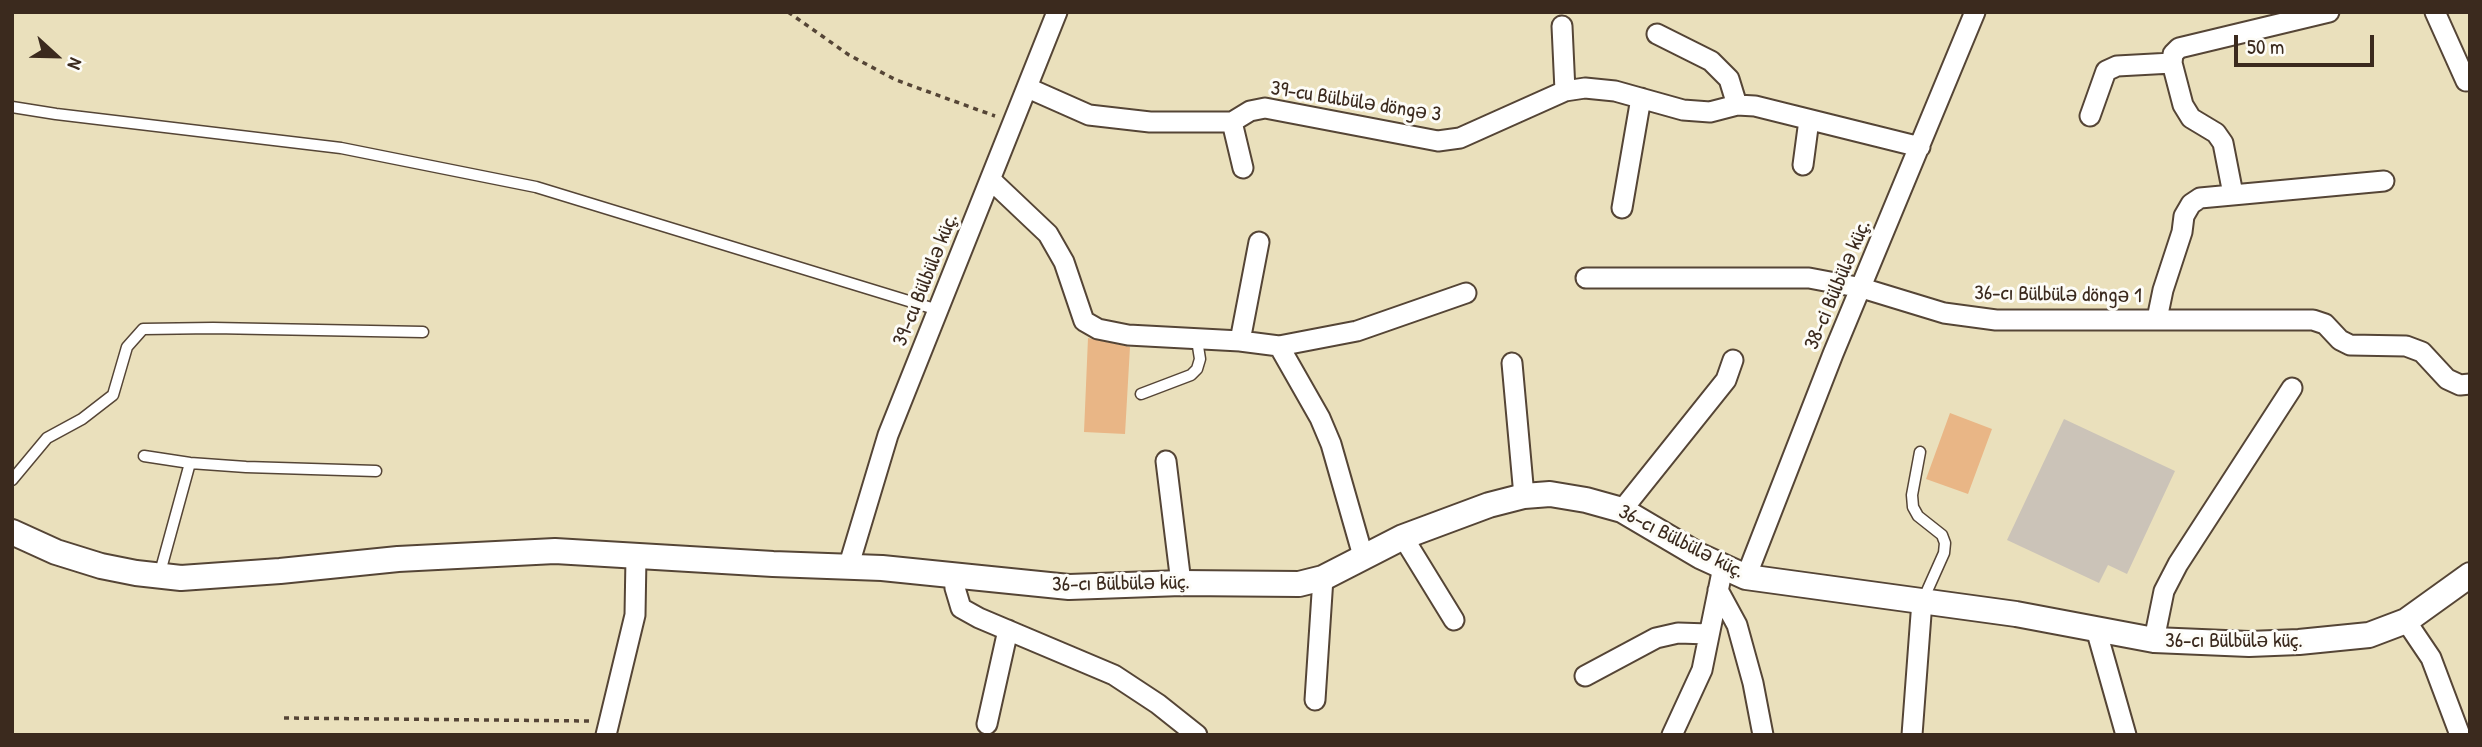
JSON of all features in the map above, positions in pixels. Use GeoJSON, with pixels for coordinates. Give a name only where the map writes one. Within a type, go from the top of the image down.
{"type":"FeatureCollection","features":[{"type":"Feature","properties":{"kind":"street","name":"39-cu Bülbülə küç."},"geometry":{"type":"LineString","coordinates":[[848,568],[888,435],[1057,12]]}},
{"type":"Feature","properties":{"kind":"street","name":"38-ci Bülbülə küç."},"geometry":{"type":"LineString","coordinates":[[1746,576],[1823,377],[1975,12]]}},
{"type":"Feature","properties":{"kind":"street"},"geometry":{"type":"LineString","coordinates":[[2233,194],[2223,143],[2216,133],[2191,118],[2183,105],[2172,63],[2173,54],[2179,48],[2329,12]]}},
{"type":"Feature","properties":{"kind":"street"},"geometry":{"type":"LineString","coordinates":[[2435,12],[2466,80]]}},
{"type":"Feature","properties":{"kind":"street"},"geometry":{"type":"LineString","coordinates":[[1562,26],[1565,91]]}},
{"type":"Feature","properties":{"kind":"street"},"geometry":{"type":"LineString","coordinates":[[1657,34],[1711,61],[1729,79],[1737,105]]}},
{"type":"Feature","properties":{"kind":"street"},"geometry":{"type":"LineString","coordinates":[[2090,116],[2106,71],[2117,66],[2172,63]]}},
{"type":"Feature","properties":{"kind":"street","name":"39-cu Bülbülə döngə 3"},"geometry":{"type":"LineString","coordinates":[[1028,88],[1089,115],[1150,122],[1232,122],[1250,111],[1265,108],[1438,141],[1460,138],[1565,91],[1585,88],[1615,91],[1683,110],[1710,112],[1737,105],[1755,106],[1920,147]]}},
{"type":"Feature","properties":{"kind":"street"},"geometry":{"type":"LineString","coordinates":[[1622,208],[1641,98]]}},
{"type":"Feature","properties":{"kind":"street"},"geometry":{"type":"LineString","coordinates":[[1803,165],[1810,120]]}},
{"type":"Feature","properties":{"kind":"street"},"geometry":{"type":"LineString","coordinates":[[1232,122],[1243,168]]}},
{"type":"Feature","properties":{"kind":"street"},"geometry":{"type":"LineString","coordinates":[[991,180],[1048,234],[1064,262],[1084,321],[1098,329],[1128,335],[1241,341],[1279,346],[1357,331],[1466,293]]}},
{"type":"Feature","properties":{"kind":"street"},"geometry":{"type":"LineString","coordinates":[[2157,319],[2163,290],[2182,232],[2184,216],[2191,204],[2200,198],[2384,181]]}},
{"type":"Feature","properties":{"kind":"street"},"geometry":{"type":"LineString","coordinates":[[1241,341],[1259,243]]}},
{"type":"Feature","properties":{"kind":"street","name":"36-cı Bülbülə döngə 1"},"geometry":{"type":"LineString","coordinates":[[1586,278],[1809,278],[1862,288],[1944,313],[1996,320],[2313,320],[2325,324],[2340,340],[2350,345],[2406,346],[2422,352],[2447,379],[2460,384],[2470,384]]}},
{"type":"Feature","properties":{"kind":"street"},"geometry":{"type":"LineString","coordinates":[[1279,346],[1320,418],[1331,444],[1363,556]]}},
{"type":"Feature","properties":{"kind":"street"},"geometry":{"type":"LineString","coordinates":[[1622,510],[1726,380],[1733,360]]}},
{"type":"Feature","properties":{"kind":"street"},"geometry":{"type":"LineString","coordinates":[[1512,363],[1524,496]]}},
{"type":"Feature","properties":{"kind":"street"},"geometry":{"type":"LineString","coordinates":[[2154,640],[2164,591],[2178,564],[2292,388]]}},
{"type":"Feature","properties":{"kind":"street"},"geometry":{"type":"LineString","coordinates":[[1166,461],[1181,583]]}},
{"type":"Feature","properties":{"kind":"street","name":"36-cı Bülbülə küç."},"geometry":{"type":"LineString","coordinates":[[12,532],[55,552],[102,566],[159,576],[212,577],[398,559],[555,551],[882,568],[1069,587],[1181,583],[1299,584],[1323,578],[1403,537],[1489,505],[1524,496],[1550,494],[1622,510],[1700,556],[1720,579],[1746,576],[2016,614],[2154,640],[2249,643],[2348,639],[2389,629],[2406,621],[2470,576]]}},
{"type":"Feature","properties":{"kind":"street"},"geometry":{"type":"LineString","coordinates":[[1403,537],[1454,620]]}},
{"type":"Feature","properties":{"kind":"street"},"geometry":{"type":"LineString","coordinates":[[608,728],[635,615],[636,557]]}},
{"type":"Feature","properties":{"kind":"street"},"geometry":{"type":"LineString","coordinates":[[954,576],[961,608],[1114,675],[1158,704],[1197,735]]}},
{"type":"Feature","properties":{"kind":"street"},"geometry":{"type":"LineString","coordinates":[[1315,700],[1323,578]]}},
{"type":"Feature","properties":{"kind":"street"},"geometry":{"type":"LineString","coordinates":[[1672,735],[1702,670],[1720,579]]}},
{"type":"Feature","properties":{"kind":"street"},"geometry":{"type":"LineString","coordinates":[[1720,579],[1737,625],[1753,683],[1763,735]]}},
{"type":"Feature","properties":{"kind":"street"},"geometry":{"type":"LineString","coordinates":[[1912,735],[1922,601]]}},
{"type":"Feature","properties":{"kind":"street"},"geometry":{"type":"LineString","coordinates":[[2406,621],[2431,658],[2460,735]]}},
{"type":"Feature","properties":{"kind":"street"},"geometry":{"type":"LineString","coordinates":[[2096,629],[2126,735]]}},
{"type":"Feature","properties":{"kind":"street"},"geometry":{"type":"LineString","coordinates":[[988,724],[1008,630]]}},
{"type":"Feature","properties":{"kind":"street"},"geometry":{"type":"LineString","coordinates":[[1585,676],[1656,638],[1678,633],[1709,634]]}},
{"type":"Feature","properties":{"kind":"lane"},"geometry":{"type":"LineString","coordinates":[[12,107],[341,148],[536,187],[938,310]]}},
{"type":"Feature","properties":{"kind":"lane"},"geometry":{"type":"LineString","coordinates":[[12,480],[47,438],[82,419],[113,395],[127,347],[143,329],[423,332]]}},
{"type":"Feature","properties":{"kind":"lane"},"geometry":{"type":"LineString","coordinates":[[1141,394],[1191,375],[1197,369],[1200,359],[1197,340]]}},
{"type":"Feature","properties":{"kind":"lane"},"geometry":{"type":"LineString","coordinates":[[1920,452],[1912,495],[1913,507],[1918,516],[1942,535],[1945,543],[1944,553],[1922,601]]}},
{"type":"Feature","properties":{"kind":"lane"},"geometry":{"type":"LineString","coordinates":[[144,456],[190,463],[376,471]]}},
{"type":"Feature","properties":{"kind":"lane"},"geometry":{"type":"LineString","coordinates":[[159,576],[190,463]]}},
{"type":"Feature","properties":{"kind":"path"},"geometry":{"type":"LineString","coordinates":[[788,12],[849,55],[896,80],[1013,123]]}},
{"type":"Feature","properties":{"kind":"path"},"geometry":{"type":"LineString","coordinates":[[284,718],[608,728]]}},
{"type":"Feature","properties":{"kind":"shaded area"},"geometry":{"type":"Polygon","coordinates":[[[2064,419],[2175,471],[2127,574],[2108,565],[2099,583],[2007,540],[2064,419]]]}},
{"type":"Feature","properties":{"kind":"building"},"geometry":{"type":"Polygon","coordinates":[[[1088,338],[1130,347],[1125,434],[1084,432],[1088,338]]]}},
{"type":"Feature","properties":{"kind":"building"},"geometry":{"type":"Polygon","coordinates":[[[1950,413],[1992,429],[1968,494],[1926,479],[1950,413]]]}}]}
